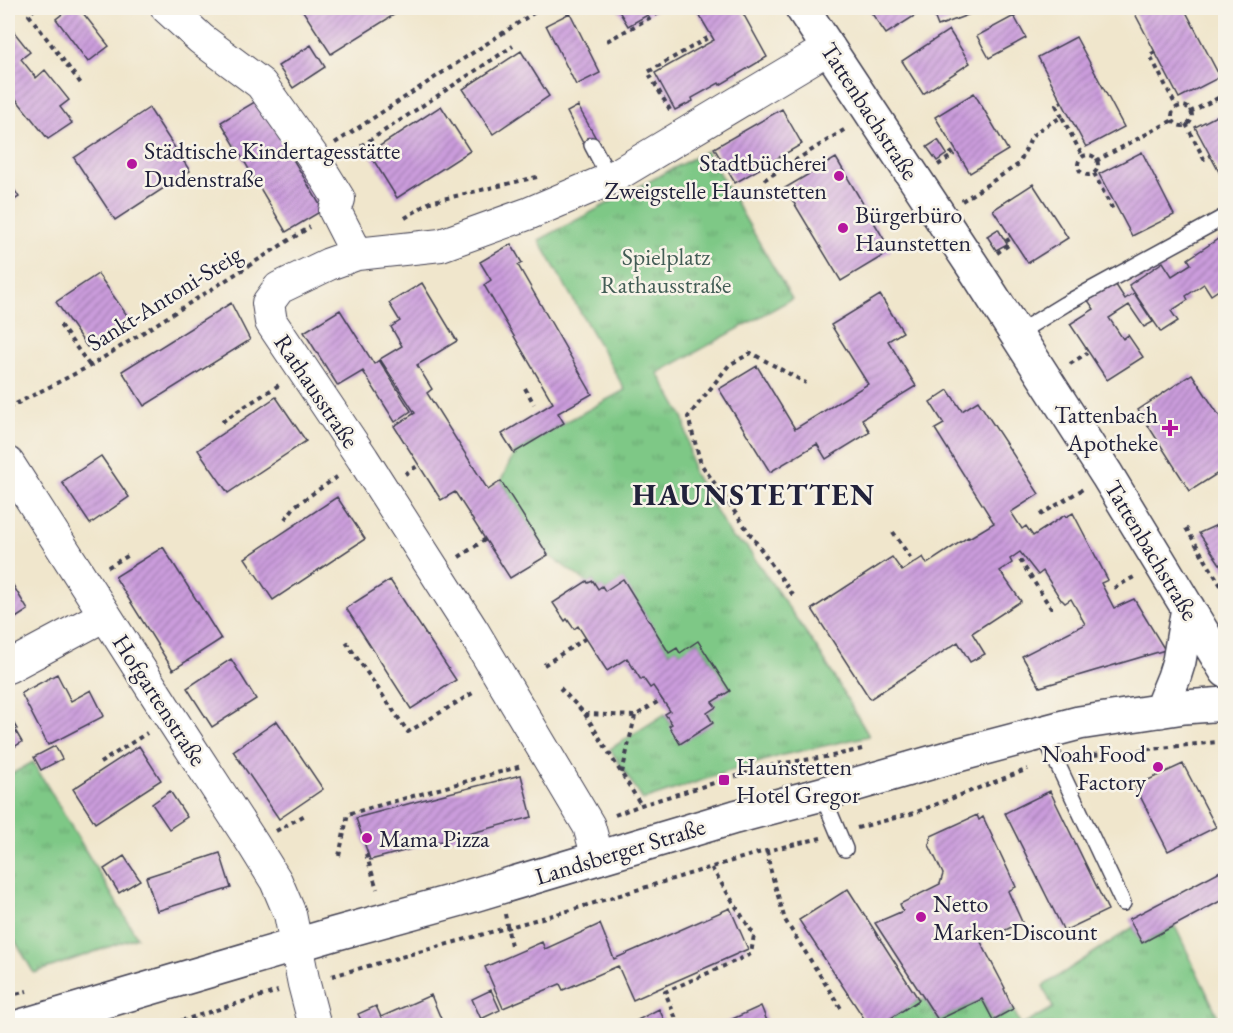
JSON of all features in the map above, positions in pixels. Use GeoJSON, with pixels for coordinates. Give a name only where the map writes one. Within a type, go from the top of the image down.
{"type":"FeatureCollection","features":[{"type":"Feature","properties":{"kind":"main road","name":"Tattenbachstraße"},"geometry":{"type":"LineString","coordinates":[[802,8],[1107,475],[1226,671]]}},
{"type":"Feature","properties":{"kind":"main road"},"geometry":{"type":"LineString","coordinates":[[1160,711],[1179,661],[1188,608]]}},
{"type":"Feature","properties":{"kind":"main road","name":"Landsberger Straße"},"geometry":{"type":"LineString","coordinates":[[21,1026],[735,817],[954,756],[1049,746],[1080,723],[1184,707],[1226,704]]}},
{"type":"Feature","properties":{"kind":"street"},"geometry":{"type":"LineString","coordinates":[[167,8],[201,39],[261,84],[318,164],[339,199],[335,211],[357,254]]}},
{"type":"Feature","properties":{"kind":"street","name":"Rathausstraße"},"geometry":{"type":"LineString","coordinates":[[598,858],[589,826],[473,631],[363,459],[271,322],[268,303],[279,288],[329,264],[357,254],[441,244],[530,213],[610,179],[830,48]]}},
{"type":"Feature","properties":{"kind":"street","name":"Hofgartenstraße"},"geometry":{"type":"LineString","coordinates":[[8,463],[276,881],[286,903],[315,1026]]}},
{"type":"Feature","properties":{"kind":"street"},"geometry":{"type":"LineString","coordinates":[[8,667],[105,615]]}},
{"type":"Feature","properties":{"kind":"lane"},"geometry":{"type":"LineString","coordinates":[[592,145],[610,179]]}},
{"type":"Feature","properties":{"kind":"lane"},"geometry":{"type":"LineString","coordinates":[[1016,334],[1065,304],[1226,216]]}},
{"type":"Feature","properties":{"kind":"lane"},"geometry":{"type":"LineString","coordinates":[[1049,746],[1123,903]]}},
{"type":"Feature","properties":{"kind":"lane"},"geometry":{"type":"LineString","coordinates":[[822,794],[845,849]]}},
{"type":"Feature","properties":{"kind":"path"},"geometry":{"type":"LineString","coordinates":[[35,8],[29,15],[82,85]]}},
{"type":"Feature","properties":{"kind":"path"},"geometry":{"type":"LineString","coordinates":[[607,41],[658,11],[668,8]]}},
{"type":"Feature","properties":{"kind":"path"},"geometry":{"type":"LineString","coordinates":[[318,164],[538,10]]}},
{"type":"Feature","properties":{"kind":"path"},"geometry":{"type":"LineString","coordinates":[[674,117],[648,72],[683,55],[711,36]]}},
{"type":"Feature","properties":{"kind":"path"},"geometry":{"type":"LineString","coordinates":[[318,164],[513,46]]}},
{"type":"Feature","properties":{"kind":"path"},"geometry":{"type":"LineString","coordinates":[[1155,52],[1150,55],[1177,108]]}},
{"type":"Feature","properties":{"kind":"path"},"geometry":{"type":"LineString","coordinates":[[1190,112],[1226,94]]}},
{"type":"Feature","properties":{"kind":"path"},"geometry":{"type":"LineString","coordinates":[[1062,102],[1056,105],[1083,157]]}},
{"type":"Feature","properties":{"kind":"path"},"geometry":{"type":"LineString","coordinates":[[1180,106],[1186,107],[1190,112],[1191,119],[1186,124],[1178,125],[1173,120],[1173,112],[1180,106]]}},
{"type":"Feature","properties":{"kind":"path"},"geometry":{"type":"LineString","coordinates":[[764,180],[872,113]]}},
{"type":"Feature","properties":{"kind":"path"},"geometry":{"type":"LineString","coordinates":[[939,217],[1019,164],[1032,136],[1062,117]]}},
{"type":"Feature","properties":{"kind":"path"},"geometry":{"type":"LineString","coordinates":[[1096,161],[1173,120]]}},
{"type":"Feature","properties":{"kind":"path"},"geometry":{"type":"LineString","coordinates":[[1186,124],[1204,159],[1210,156]]}},
{"type":"Feature","properties":{"kind":"path"},"geometry":{"type":"LineString","coordinates":[[1089,155],[1096,161],[1097,167],[1094,173],[1085,174],[1079,170],[1078,164],[1083,157],[1089,155]]}},
{"type":"Feature","properties":{"kind":"path"},"geometry":{"type":"LineString","coordinates":[[1094,173],[1111,207],[1116,205]]}},
{"type":"Feature","properties":{"kind":"path"},"geometry":{"type":"LineString","coordinates":[[403,220],[430,202],[542,175]]}},
{"type":"Feature","properties":{"kind":"path","name":"Sankt-Antoni-Steig"},"geometry":{"type":"LineString","coordinates":[[8,408],[90,366],[335,211]]}},
{"type":"Feature","properties":{"kind":"path"},"geometry":{"type":"LineString","coordinates":[[998,252],[1010,244],[1006,237],[1010,235]]}},
{"type":"Feature","properties":{"kind":"path"},"geometry":{"type":"LineString","coordinates":[[60,325],[90,366]]}},
{"type":"Feature","properties":{"kind":"path"},"geometry":{"type":"LineString","coordinates":[[793,595],[700,464],[688,417],[729,365],[751,353],[806,383]]}},
{"type":"Feature","properties":{"kind":"path"},"geometry":{"type":"LineString","coordinates":[[222,422],[303,371]]}},
{"type":"Feature","properties":{"kind":"path"},"geometry":{"type":"LineString","coordinates":[[525,388],[534,404]]}},
{"type":"Feature","properties":{"kind":"path"},"geometry":{"type":"LineString","coordinates":[[285,519],[296,505],[363,459]]}},
{"type":"Feature","properties":{"kind":"path"},"geometry":{"type":"LineString","coordinates":[[1040,515],[1107,475]]}},
{"type":"Feature","properties":{"kind":"path"},"geometry":{"type":"LineString","coordinates":[[1186,528],[1226,594]]}},
{"type":"Feature","properties":{"kind":"path"},"geometry":{"type":"LineString","coordinates":[[893,531],[914,563]]}},
{"type":"Feature","properties":{"kind":"path"},"geometry":{"type":"LineString","coordinates":[[1020,560],[1054,613]]}},
{"type":"Feature","properties":{"kind":"path"},"geometry":{"type":"LineString","coordinates":[[544,665],[586,638]]}},
{"type":"Feature","properties":{"kind":"path"},"geometry":{"type":"LineString","coordinates":[[346,642],[408,732],[500,677]]}},
{"type":"Feature","properties":{"kind":"path"},"geometry":{"type":"LineString","coordinates":[[560,688],[585,714],[641,805]]}},
{"type":"Feature","properties":{"kind":"path"},"geometry":{"type":"LineString","coordinates":[[585,714],[635,716],[662,699]]}},
{"type":"Feature","properties":{"kind":"path"},"geometry":{"type":"LineString","coordinates":[[622,773],[635,716]]}},
{"type":"Feature","properties":{"kind":"path"},"geometry":{"type":"LineString","coordinates":[[100,763],[171,718]]}},
{"type":"Feature","properties":{"kind":"path"},"geometry":{"type":"LineString","coordinates":[[164,1026],[304,984],[571,910],[767,851],[914,813],[1049,746],[1156,747],[1226,741]]}},
{"type":"Feature","properties":{"kind":"path"},"geometry":{"type":"LineString","coordinates":[[339,856],[348,814],[549,759]]}},
{"type":"Feature","properties":{"kind":"path"},"geometry":{"type":"LineString","coordinates":[[767,851],[785,920],[842,1010]]}},
{"type":"Feature","properties":{"kind":"path"},"geometry":{"type":"LineString","coordinates":[[366,854],[377,890]]}},
{"type":"Feature","properties":{"kind":"path"},"geometry":{"type":"LineString","coordinates":[[679,1026],[665,992],[751,954],[754,935],[711,867]]}},
{"type":"Feature","properties":{"kind":"green space","name":"Spielplatz Rathausstraße"},"geometry":{"type":"Polygon","coordinates":[[[706,151],[792,299],[658,373],[684,419],[693,472],[732,538],[746,546],[820,653],[869,736],[783,755],[643,800],[610,749],[665,714],[681,743],[713,723],[707,713],[715,707],[712,702],[730,690],[698,641],[680,653],[677,648],[669,653],[623,580],[605,591],[602,587],[598,589],[593,581],[588,583],[548,555],[501,481],[514,453],[625,390],[539,240],[706,151]]]}},
{"type":"Feature","properties":{"kind":"green space"},"geometry":{"type":"Polygon","coordinates":[[[33,762],[137,937],[34,973],[8,929],[8,776],[33,762]]]}},
{"type":"Feature","properties":{"kind":"green space"},"geometry":{"type":"Polygon","coordinates":[[[1175,926],[1222,1025],[1023,1025],[1053,1008],[1043,986],[1133,927],[1142,943],[1175,926]]]}},
{"type":"Feature","properties":{"kind":"green space"},"geometry":{"type":"Polygon","coordinates":[[[982,999],[992,1022],[1013,1009],[1021,1025],[879,1026],[919,1000],[925,1000],[938,1020],[982,999]]]}},
{"type":"Feature","properties":{"kind":"building"},"geometry":{"type":"Polygon","coordinates":[[[70,8],[79,8],[109,46],[88,62],[56,19],[70,8]]]}},
{"type":"Feature","properties":{"kind":"building"},"geometry":{"type":"Polygon","coordinates":[[[301,8],[405,8],[331,54],[301,8]]]}},
{"type":"Feature","properties":{"kind":"building"},"geometry":{"type":"Polygon","coordinates":[[[617,8],[660,8],[628,26],[617,8]]]}},
{"type":"Feature","properties":{"kind":"building"},"geometry":{"type":"Polygon","coordinates":[[[695,8],[740,8],[767,57],[720,85],[719,83],[692,98],[693,101],[675,110],[655,73],[714,40],[695,8]]]}},
{"type":"Feature","properties":{"kind":"building"},"geometry":{"type":"Polygon","coordinates":[[[868,8],[916,8],[919,13],[886,34],[868,8]]]}},
{"type":"Feature","properties":{"kind":"building"},"geometry":{"type":"Polygon","coordinates":[[[931,8],[971,8],[973,13],[938,26],[931,8]]]}},
{"type":"Feature","properties":{"kind":"building"},"geometry":{"type":"Polygon","coordinates":[[[1132,8],[1184,8],[1220,77],[1179,98],[1132,8]]]}},
{"type":"Feature","properties":{"kind":"building"},"geometry":{"type":"Polygon","coordinates":[[[570,13],[600,73],[576,85],[546,25],[570,13]]]}},
{"type":"Feature","properties":{"kind":"building"},"geometry":{"type":"Polygon","coordinates":[[[1014,16],[1026,38],[989,58],[977,36],[1014,16]]]}},
{"type":"Feature","properties":{"kind":"building"},"geometry":{"type":"Polygon","coordinates":[[[10,27],[30,52],[21,59],[36,78],[45,70],[69,100],[60,107],[72,123],[48,139],[8,89],[8,29],[10,27]]]}},
{"type":"Feature","properties":{"kind":"building"},"geometry":{"type":"Polygon","coordinates":[[[949,30],[970,63],[923,94],[902,61],[949,30]]]}},
{"type":"Feature","properties":{"kind":"building"},"geometry":{"type":"Polygon","coordinates":[[[1076,37],[1124,127],[1086,147],[1038,57],[1076,37]]]}},
{"type":"Feature","properties":{"kind":"building"},"geometry":{"type":"Polygon","coordinates":[[[311,45],[325,67],[293,88],[278,66],[311,45]]]}},
{"type":"Feature","properties":{"kind":"building"},"geometry":{"type":"Polygon","coordinates":[[[521,51],[549,96],[493,134],[463,89],[521,51]]]}},
{"type":"Feature","properties":{"kind":"building"},"geometry":{"type":"Polygon","coordinates":[[[974,93],[1008,150],[970,173],[935,117],[974,93]]]}},
{"type":"Feature","properties":{"kind":"building"},"geometry":{"type":"Polygon","coordinates":[[[258,100],[323,210],[286,232],[221,122],[258,100]]]}},
{"type":"Feature","properties":{"kind":"building"},"geometry":{"type":"Polygon","coordinates":[[[441,106],[470,151],[397,198],[369,153],[441,106]]]}},
{"type":"Feature","properties":{"kind":"building"},"geometry":{"type":"Polygon","coordinates":[[[578,106],[598,142],[586,149],[567,112],[578,106]]]}},
{"type":"Feature","properties":{"kind":"building","name":"Städtische Kindertagesstätte Dudenstraße"},"geometry":{"type":"Polygon","coordinates":[[[149,108],[190,171],[115,220],[74,158],[149,108]]]}},
{"type":"Feature","properties":{"kind":"building"},"geometry":{"type":"Polygon","coordinates":[[[782,109],[802,144],[735,183],[714,148],[782,109]]]}},
{"type":"Feature","properties":{"kind":"building"},"geometry":{"type":"Polygon","coordinates":[[[1226,111],[1226,185],[1195,127],[1226,111]]]}},
{"type":"Feature","properties":{"kind":"building"},"geometry":{"type":"Polygon","coordinates":[[[938,140],[947,154],[937,161],[927,147],[938,140]]]}},
{"type":"Feature","properties":{"kind":"building"},"geometry":{"type":"Polygon","coordinates":[[[1142,152],[1174,215],[1132,236],[1099,174],[1142,152]]]}},
{"type":"Feature","properties":{"kind":"building","name":"Bürgerbüro Haunstetten"},"geometry":{"type":"Polygon","coordinates":[[[836,158],[891,251],[841,281],[785,188],[836,158]]]}},
{"type":"Feature","properties":{"kind":"building"},"geometry":{"type":"Polygon","coordinates":[[[8,180],[19,197],[8,204],[8,180]]]}},
{"type":"Feature","properties":{"kind":"building"},"geometry":{"type":"Polygon","coordinates":[[[1033,184],[1068,238],[1028,263],[993,210],[1033,184]]]}},
{"type":"Feature","properties":{"kind":"building"},"geometry":{"type":"Polygon","coordinates":[[[998,229],[1007,244],[996,250],[987,236],[998,229]]]}},
{"type":"Feature","properties":{"kind":"building"},"geometry":{"type":"Polygon","coordinates":[[[1221,237],[1226,243],[1226,285],[1211,295],[1204,284],[1186,296],[1188,300],[1171,311],[1178,321],[1161,332],[1129,285],[1163,262],[1172,276],[1191,264],[1188,259],[1221,237]]]}},
{"type":"Feature","properties":{"kind":"building"},"geometry":{"type":"Polygon","coordinates":[[[511,244],[522,263],[518,265],[592,394],[558,413],[564,423],[514,453],[502,434],[553,403],[484,285],[491,280],[480,262],[511,244]]]}},
{"type":"Feature","properties":{"kind":"building"},"geometry":{"type":"Polygon","coordinates":[[[98,274],[129,318],[87,347],[56,302],[98,274]]]}},
{"type":"Feature","properties":{"kind":"building"},"geometry":{"type":"Polygon","coordinates":[[[1114,282],[1125,299],[1134,293],[1153,322],[1144,327],[1129,305],[1109,318],[1123,339],[1128,335],[1143,357],[1107,380],[1070,324],[1094,309],[1087,299],[1114,282]]]}},
{"type":"Feature","properties":{"kind":"building"},"geometry":{"type":"Polygon","coordinates":[[[422,283],[457,341],[417,365],[432,389],[427,393],[488,490],[501,481],[548,555],[510,578],[455,492],[441,500],[394,426],[415,413],[380,359],[402,346],[391,327],[400,321],[389,303],[422,283]]]}},
{"type":"Feature","properties":{"kind":"building"},"geometry":{"type":"Polygon","coordinates":[[[880,295],[903,332],[888,341],[916,386],[862,419],[870,432],[826,459],[817,444],[770,472],[719,389],[757,366],[795,429],[868,384],[831,325],[880,295]]]}},
{"type":"Feature","properties":{"kind":"building"},"geometry":{"type":"Polygon","coordinates":[[[231,303],[250,340],[144,406],[122,371],[231,303]]]}},
{"type":"Feature","properties":{"kind":"building"},"geometry":{"type":"Polygon","coordinates":[[[340,310],[374,364],[379,360],[411,411],[395,422],[363,371],[338,386],[304,332],[340,310]]]}},
{"type":"Feature","properties":{"kind":"building"},"geometry":{"type":"Polygon","coordinates":[[[1192,374],[1226,426],[1226,468],[1190,491],[1138,410],[1192,374]]]}},
{"type":"Feature","properties":{"kind":"building"},"geometry":{"type":"Polygon","coordinates":[[[948,390],[962,411],[978,401],[1039,494],[1011,512],[1022,529],[1026,526],[1033,536],[1065,515],[1066,517],[1073,513],[1108,580],[1101,583],[1114,608],[1134,599],[1165,650],[1040,687],[1022,656],[1085,624],[1071,599],[1065,603],[1061,600],[1043,571],[1038,575],[1020,552],[1010,559],[1012,563],[1000,571],[1021,601],[972,633],[985,654],[970,662],[958,642],[870,699],[812,609],[892,557],[902,571],[923,557],[927,564],[994,523],[935,429],[944,424],[930,402],[948,390]]]}},
{"type":"Feature","properties":{"kind":"building"},"geometry":{"type":"Polygon","coordinates":[[[276,397],[306,441],[228,493],[198,450],[276,397]]]}},
{"type":"Feature","properties":{"kind":"building"},"geometry":{"type":"Polygon","coordinates":[[[101,456],[129,497],[90,524],[62,482],[101,456]]]}},
{"type":"Feature","properties":{"kind":"building"},"geometry":{"type":"Polygon","coordinates":[[[337,497],[365,539],[273,600],[245,558],[337,497]]]}},
{"type":"Feature","properties":{"kind":"building"},"geometry":{"type":"Polygon","coordinates":[[[1226,521],[1226,573],[1199,533],[1226,521]]]}},
{"type":"Feature","properties":{"kind":"building"},"geometry":{"type":"Polygon","coordinates":[[[163,547],[221,639],[173,670],[115,577],[163,547]]]}},
{"type":"Feature","properties":{"kind":"building"},"geometry":{"type":"Polygon","coordinates":[[[8,577],[28,610],[8,623],[8,577]]]}},
{"type":"Feature","properties":{"kind":"building"},"geometry":{"type":"Polygon","coordinates":[[[623,579],[669,653],[677,648],[680,653],[698,641],[730,691],[712,702],[716,707],[707,713],[713,723],[680,744],[665,714],[670,711],[653,686],[650,688],[643,678],[641,680],[627,658],[607,671],[578,626],[574,629],[567,619],[565,621],[553,603],[587,581],[588,583],[593,581],[598,589],[602,586],[605,591],[623,579]]]}},
{"type":"Feature","properties":{"kind":"building"},"geometry":{"type":"Polygon","coordinates":[[[390,580],[456,680],[411,709],[346,608],[390,580]]]}},
{"type":"Feature","properties":{"kind":"building"},"geometry":{"type":"Polygon","coordinates":[[[231,659],[256,699],[212,727],[187,688],[231,659]]]}},
{"type":"Feature","properties":{"kind":"building"},"geometry":{"type":"Polygon","coordinates":[[[57,674],[71,701],[91,690],[104,716],[48,745],[21,693],[57,674]]]}},
{"type":"Feature","properties":{"kind":"building"},"geometry":{"type":"Polygon","coordinates":[[[8,714],[22,742],[8,751],[8,714]]]}},
{"type":"Feature","properties":{"kind":"building"},"geometry":{"type":"Polygon","coordinates":[[[277,721],[323,789],[279,819],[233,751],[277,721]]]}},
{"type":"Feature","properties":{"kind":"building"},"geometry":{"type":"Polygon","coordinates":[[[55,746],[62,759],[41,770],[34,757],[55,746]]]}},
{"type":"Feature","properties":{"kind":"building"},"geometry":{"type":"Polygon","coordinates":[[[139,746],[161,780],[95,823],[73,789],[139,746]]]}},
{"type":"Feature","properties":{"kind":"building"},"geometry":{"type":"Polygon","coordinates":[[[1183,764],[1216,827],[1168,851],[1135,786],[1183,764]]]}},
{"type":"Feature","properties":{"kind":"building"},"geometry":{"type":"Polygon","coordinates":[[[521,775],[532,817],[370,860],[356,818],[521,775]]]}},
{"type":"Feature","properties":{"kind":"building"},"geometry":{"type":"Polygon","coordinates":[[[170,791],[187,817],[169,829],[152,804],[170,791]]]}},
{"type":"Feature","properties":{"kind":"building"},"geometry":{"type":"Polygon","coordinates":[[[1050,791],[1108,910],[1064,931],[1005,813],[1050,791]]]}},
{"type":"Feature","properties":{"kind":"building"},"geometry":{"type":"Polygon","coordinates":[[[977,815],[979,820],[983,817],[1016,887],[1008,891],[1022,922],[981,942],[1005,988],[1013,1009],[993,1020],[982,999],[938,1020],[875,923],[903,911],[900,904],[940,884],[943,874],[929,845],[931,836],[977,815]]]}},
{"type":"Feature","properties":{"kind":"building"},"geometry":{"type":"Polygon","coordinates":[[[220,853],[231,888],[157,911],[146,877],[220,853]]]}},
{"type":"Feature","properties":{"kind":"building"},"geometry":{"type":"Polygon","coordinates":[[[124,856],[140,880],[119,893],[104,869],[124,856]]]}},
{"type":"Feature","properties":{"kind":"building"},"geometry":{"type":"Polygon","coordinates":[[[1226,868],[1226,898],[1142,943],[1129,919],[1226,868]]]}},
{"type":"Feature","properties":{"kind":"building"},"geometry":{"type":"Polygon","coordinates":[[[848,889],[919,1000],[879,1026],[869,1026],[799,920],[848,889]]]}},
{"type":"Feature","properties":{"kind":"building"},"geometry":{"type":"Polygon","coordinates":[[[730,908],[748,949],[633,1000],[618,966],[563,990],[560,984],[503,1008],[485,967],[542,942],[545,949],[600,924],[614,959],[730,908]]]}},
{"type":"Feature","properties":{"kind":"building"},"geometry":{"type":"Polygon","coordinates":[[[491,990],[500,1010],[481,1019],[472,999],[491,990]]]}},
{"type":"Feature","properties":{"kind":"building"},"geometry":{"type":"Polygon","coordinates":[[[431,995],[444,1026],[364,1026],[358,1014],[376,1006],[381,1017],[431,995]]]}},
{"type":"Feature","properties":{"kind":"building"},"geometry":{"type":"Polygon","coordinates":[[[761,1006],[769,1026],[717,1026],[761,1006]]]}},
{"type":"Feature","properties":{"kind":"building"},"geometry":{"type":"Polygon","coordinates":[[[659,1009],[667,1026],[626,1026],[659,1009]]]}},
{"type":"Feature","properties":{"kind":"place","name":"Städtische Kindertagesstätte Dudenstraße"},"geometry":{"type":"Point","coordinates":[132,164]}},
{"type":"Feature","properties":{"kind":"place","name":"Stadtbücherei Zweigstelle Haunstetten"},"geometry":{"type":"Point","coordinates":[839,176]}},
{"type":"Feature","properties":{"kind":"place","name":"Bürgerbüro Haunstetten"},"geometry":{"type":"Point","coordinates":[843,228]}},
{"type":"Feature","properties":{"kind":"place","name":"Tattenbach Apotheke"},"geometry":{"type":"Point","coordinates":[1170,428]}},
{"type":"Feature","properties":{"kind":"place","name":"Noah Food Factory"},"geometry":{"type":"Point","coordinates":[1158,767]}},
{"type":"Feature","properties":{"kind":"place","name":"Haunstetten Hotel Gregor"},"geometry":{"type":"Point","coordinates":[724,780]}},
{"type":"Feature","properties":{"kind":"place","name":"Mama Pizza"},"geometry":{"type":"Point","coordinates":[367,838]}},
{"type":"Feature","properties":{"kind":"place","name":"Netto Marken-Discount"},"geometry":{"type":"Point","coordinates":[921,917]}},
{"type":"Feature","properties":{"kind":"district","name":"HAUNSTETTEN"},"geometry":{"type":"Point","coordinates":[754,494]}}]}
